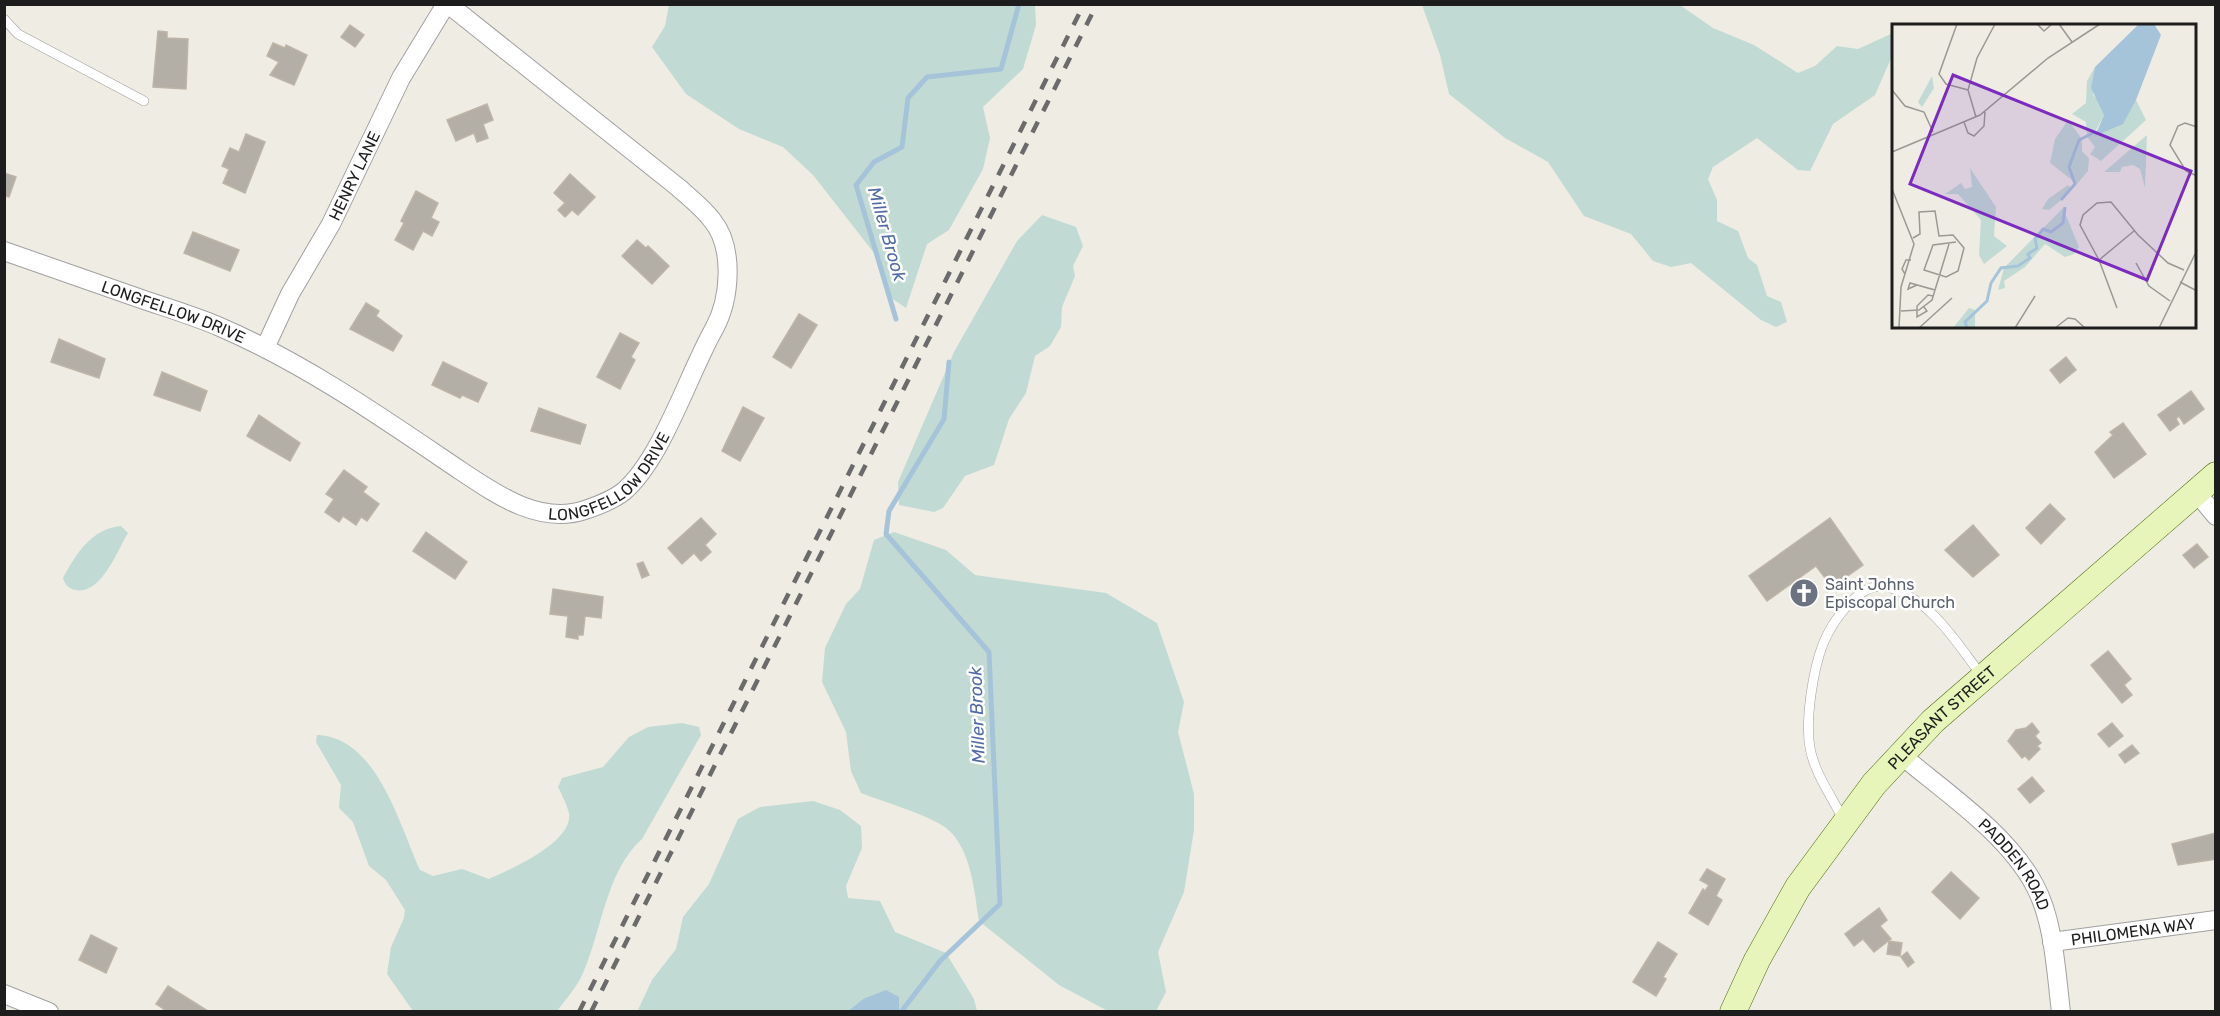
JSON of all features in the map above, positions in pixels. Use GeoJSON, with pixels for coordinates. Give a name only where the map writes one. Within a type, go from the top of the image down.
{"type":"FeatureCollection","features":[{"type":"Feature","properties":{"kind":"street","name":"HENRY LANE"},"geometry":{"type":"LineString","coordinates":[[265,348],[291,294],[331,224],[401,78],[447,4]]}},
{"type":"Feature","properties":{"kind":"street","name":"LONGFELLOW DRIVE"},"geometry":{"type":"LineString","coordinates":[[4,251],[219,326],[265,348],[386,420],[503,499],[541,512],[561,514],[583,511],[622,492],[649,459],[666,430],[701,353],[721,316],[728,275],[723,239],[713,221],[679,188],[447,4]]}},
{"type":"Feature","properties":{"kind":"street","name":"PLEASANT STREET"},"geometry":{"type":"LineString","coordinates":[[1733,1011],[1757,960],[1798,887],[1874,784],[1933,722],[2216,475]]}},
{"type":"Feature","properties":{"kind":"street"},"geometry":{"type":"LineString","coordinates":[[2196,492],[2216,516]]}},
{"type":"Feature","properties":{"kind":"street","name":"PADDEN ROAD"},"geometry":{"type":"LineString","coordinates":[[1901,755],[2017,857],[2036,887],[2052,942],[2061,1011]]}},
{"type":"Feature","properties":{"kind":"street","name":"PHILOMENA WAY"},"geometry":{"type":"LineString","coordinates":[[2052,942],[2216,920]]}},
{"type":"Feature","properties":{"kind":"street"},"geometry":{"type":"LineString","coordinates":[[4,994],[49,1011]]}},
{"type":"Feature","properties":{"kind":"lane"},"geometry":{"type":"LineString","coordinates":[[4,19],[18,34],[144,101]]}},
{"type":"Feature","properties":{"kind":"lane"},"geometry":{"type":"LineString","coordinates":[[1845,823],[1810,748],[1810,705],[1824,643],[1855,596],[1872,586],[1886,586],[1911,597],[1941,623],[1984,678]]}},
{"type":"Feature","properties":{"kind":"shaded area"},"geometry":{"type":"Polygon","coordinates":[[[669,5],[1035,5],[1036,25],[1023,69],[983,107],[990,138],[983,169],[949,230],[927,244],[906,308],[887,295],[878,258],[813,175],[783,147],[739,129],[686,94],[652,47],[665,26],[669,5]]]}},
{"type":"Feature","properties":{"kind":"shaded area"},"geometry":{"type":"Polygon","coordinates":[[[1422,5],[1680,5],[1713,28],[1754,45],[1798,73],[1815,66],[1837,46],[1858,49],[1892,33],[1892,56],[1875,95],[1833,124],[1810,171],[1798,170],[1757,138],[1713,167],[1708,179],[1717,200],[1717,221],[1738,231],[1748,258],[1757,265],[1767,296],[1781,302],[1787,322],[1776,327],[1761,320],[1691,263],[1671,267],[1653,261],[1631,234],[1584,216],[1548,162],[1505,138],[1449,94],[1440,55],[1422,5]]]}},
{"type":"Feature","properties":{"kind":"shaded area"},"geometry":{"type":"Polygon","coordinates":[[[1042,215],[1076,227],[1083,246],[1073,266],[1075,276],[1062,307],[1061,327],[1050,346],[1035,356],[1026,393],[1009,419],[994,465],[965,476],[943,508],[934,512],[899,505],[898,482],[954,352],[1017,241],[1042,215]]]}},
{"type":"Feature","properties":{"kind":"shaded area"},"geometry":{"type":"Polygon","coordinates":[[[121,526],[128,533],[101,579],[85,590],[71,589],[63,578],[79,552],[101,532],[121,526]]]}},
{"type":"Feature","properties":{"kind":"shaded area"},"geometry":{"type":"Polygon","coordinates":[[[894,532],[946,550],[975,575],[1106,593],[1157,623],[1184,702],[1178,732],[1194,794],[1194,830],[1184,892],[1158,952],[1166,992],[1156,1011],[1108,1011],[1059,985],[979,921],[973,881],[965,854],[950,832],[940,824],[921,815],[861,793],[851,771],[846,732],[822,682],[825,648],[846,604],[860,589],[874,540],[894,532]]]}},
{"type":"Feature","properties":{"kind":"shaded area"},"geometry":{"type":"Polygon","coordinates":[[[682,723],[699,727],[701,735],[642,839],[620,867],[583,973],[575,988],[557,1011],[413,1011],[387,974],[391,947],[404,918],[405,910],[386,880],[369,866],[353,822],[339,808],[341,785],[316,742],[317,735],[338,739],[355,750],[370,766],[394,808],[420,870],[433,876],[462,869],[489,879],[538,854],[561,834],[568,824],[569,813],[558,787],[562,778],[603,767],[629,737],[648,727],[682,723]]]}},
{"type":"Feature","properties":{"kind":"shaded area"},"geometry":{"type":"Polygon","coordinates":[[[813,801],[840,810],[861,826],[862,848],[846,886],[848,898],[880,901],[895,932],[946,953],[974,999],[977,1011],[899,1011],[899,997],[863,999],[848,1011],[637,1012],[652,980],[676,949],[683,917],[709,884],[738,819],[760,807],[813,801]]]}},
{"type":"Feature","properties":{"kind":"shaded area"},"geometry":{"type":"Polygon","coordinates":[[[886,990],[899,997],[899,1011],[848,1011],[863,999],[886,990]]]}},
{"type":"Feature","properties":{"kind":"building"},"geometry":{"type":"Polygon","coordinates":[[[350,25],[364,35],[355,47],[341,37],[350,25]]]}},
{"type":"Feature","properties":{"kind":"building"},"geometry":{"type":"Polygon","coordinates":[[[158,31],[167,32],[167,38],[188,39],[186,89],[153,87],[158,31]]]}},
{"type":"Feature","properties":{"kind":"building"},"geometry":{"type":"Polygon","coordinates":[[[273,43],[285,48],[286,45],[307,55],[294,85],[270,75],[279,62],[267,56],[273,43]]]}},
{"type":"Feature","properties":{"kind":"building"},"geometry":{"type":"Polygon","coordinates":[[[487,104],[493,120],[483,124],[488,138],[477,142],[474,133],[456,141],[447,120],[487,104]]]}},
{"type":"Feature","properties":{"kind":"building"},"geometry":{"type":"Polygon","coordinates":[[[246,134],[265,142],[245,193],[223,183],[229,169],[222,166],[230,148],[239,152],[246,134]]]}},
{"type":"Feature","properties":{"kind":"building"},"geometry":{"type":"Polygon","coordinates":[[[4,173],[16,177],[9,197],[4,196],[4,173]]]}},
{"type":"Feature","properties":{"kind":"building"},"geometry":{"type":"Polygon","coordinates":[[[570,174],[595,197],[578,215],[572,210],[565,217],[558,210],[565,203],[554,193],[570,174]]]}},
{"type":"Feature","properties":{"kind":"building"},"geometry":{"type":"Polygon","coordinates":[[[416,191],[438,203],[431,218],[439,222],[432,236],[423,231],[413,250],[395,240],[404,223],[401,221],[416,191]]]}},
{"type":"Feature","properties":{"kind":"building"},"geometry":{"type":"Polygon","coordinates":[[[193,232],[239,250],[230,271],[184,253],[193,232]]]}},
{"type":"Feature","properties":{"kind":"building"},"geometry":{"type":"Polygon","coordinates":[[[637,240],[646,248],[648,246],[669,266],[652,284],[622,256],[637,240]]]}},
{"type":"Feature","properties":{"kind":"building"},"geometry":{"type":"Polygon","coordinates":[[[366,303],[379,311],[376,316],[402,336],[393,351],[350,329],[366,303]]]}},
{"type":"Feature","properties":{"kind":"building"},"geometry":{"type":"Polygon","coordinates":[[[799,314],[817,325],[791,368],[773,357],[799,314]]]}},
{"type":"Feature","properties":{"kind":"building"},"geometry":{"type":"Polygon","coordinates":[[[620,333],[639,343],[631,357],[635,360],[620,389],[597,377],[620,333]]]}},
{"type":"Feature","properties":{"kind":"building"},"geometry":{"type":"Polygon","coordinates":[[[59,339],[105,359],[99,378],[51,362],[59,339]]]}},
{"type":"Feature","properties":{"kind":"building"},"geometry":{"type":"Polygon","coordinates":[[[2066,357],[2076,370],[2060,383],[2050,370],[2066,357]]]}},
{"type":"Feature","properties":{"kind":"building"},"geometry":{"type":"Polygon","coordinates":[[[443,362],[487,383],[478,402],[462,395],[460,398],[432,385],[443,362]]]}},
{"type":"Feature","properties":{"kind":"building"},"geometry":{"type":"Polygon","coordinates":[[[162,372],[207,391],[200,411],[154,395],[162,372]]]}},
{"type":"Feature","properties":{"kind":"building"},"geometry":{"type":"Polygon","coordinates":[[[2191,391],[2204,409],[2184,424],[2179,416],[2176,419],[2179,424],[2170,431],[2158,415],[2191,391]]]}},
{"type":"Feature","properties":{"kind":"building"},"geometry":{"type":"Polygon","coordinates":[[[743,407],[764,418],[740,461],[722,451],[743,407]]]}},
{"type":"Feature","properties":{"kind":"building"},"geometry":{"type":"Polygon","coordinates":[[[539,408],[586,425],[580,444],[531,431],[539,408]]]}},
{"type":"Feature","properties":{"kind":"building"},"geometry":{"type":"Polygon","coordinates":[[[259,415],[300,443],[290,461],[247,436],[259,415]]]}},
{"type":"Feature","properties":{"kind":"building"},"geometry":{"type":"Polygon","coordinates":[[[2123,423],[2146,454],[2114,478],[2095,452],[2113,435],[2110,432],[2123,423]]]}},
{"type":"Feature","properties":{"kind":"building"},"geometry":{"type":"Polygon","coordinates":[[[344,470],[367,487],[363,492],[379,504],[367,521],[361,517],[356,525],[343,516],[339,522],[325,512],[334,499],[326,494],[344,470]]]}},
{"type":"Feature","properties":{"kind":"building"},"geometry":{"type":"Polygon","coordinates":[[[2050,504],[2065,519],[2041,544],[2026,528],[2050,504]]]}},
{"type":"Feature","properties":{"kind":"building"},"geometry":{"type":"Polygon","coordinates":[[[701,518],[716,534],[705,545],[711,552],[701,561],[694,553],[682,564],[668,548],[701,518]]]}},
{"type":"Feature","properties":{"kind":"building"},"geometry":{"type":"Polygon","coordinates":[[[1830,518],[1863,565],[1832,587],[1816,566],[1767,601],[1749,576],[1830,518]]]}},
{"type":"Feature","properties":{"kind":"building"},"geometry":{"type":"Polygon","coordinates":[[[1973,525],[1999,555],[1973,577],[1945,550],[1973,525]]]}},
{"type":"Feature","properties":{"kind":"building"},"geometry":{"type":"Polygon","coordinates":[[[426,532],[467,562],[455,579],[413,551],[426,532]]]}},
{"type":"Feature","properties":{"kind":"building"},"geometry":{"type":"Polygon","coordinates":[[[2197,544],[2208,557],[2194,568],[2183,555],[2197,544]]]}},
{"type":"Feature","properties":{"kind":"building"},"geometry":{"type":"Polygon","coordinates":[[[643,562],[649,575],[642,578],[637,564],[643,562]]]}},
{"type":"Feature","properties":{"kind":"building"},"geometry":{"type":"Polygon","coordinates":[[[553,589],[603,597],[601,618],[585,616],[583,635],[578,635],[578,639],[566,637],[568,616],[550,614],[553,589]]]}},
{"type":"Feature","properties":{"kind":"building"},"geometry":{"type":"Polygon","coordinates":[[[2108,651],[2131,679],[2124,685],[2132,695],[2122,703],[2091,665],[2108,651]]]}},
{"type":"Feature","properties":{"kind":"building"},"geometry":{"type":"Polygon","coordinates":[[[2032,723],[2039,732],[2035,736],[2041,743],[2037,746],[2040,749],[2029,760],[2025,756],[2022,758],[2008,741],[2016,730],[2026,728],[2032,723]]]}},
{"type":"Feature","properties":{"kind":"building"},"geometry":{"type":"Polygon","coordinates":[[[2112,723],[2123,736],[2109,747],[2098,734],[2112,723]]]}},
{"type":"Feature","properties":{"kind":"building"},"geometry":{"type":"Polygon","coordinates":[[[2132,745],[2139,753],[2125,763],[2119,755],[2132,745]]]}},
{"type":"Feature","properties":{"kind":"building"},"geometry":{"type":"Polygon","coordinates":[[[2032,777],[2044,791],[2030,803],[2018,789],[2032,777]]]}},
{"type":"Feature","properties":{"kind":"building"},"geometry":{"type":"Polygon","coordinates":[[[2216,833],[2216,859],[2178,865],[2172,844],[2216,833]]]}},
{"type":"Feature","properties":{"kind":"building"},"geometry":{"type":"Polygon","coordinates":[[[1707,869],[1725,879],[1716,896],[1722,900],[1708,925],[1689,913],[1703,889],[1705,891],[1709,885],[1700,880],[1707,869]]]}},
{"type":"Feature","properties":{"kind":"building"},"geometry":{"type":"Polygon","coordinates":[[[1951,872],[1979,898],[1960,919],[1932,892],[1951,872]]]}},
{"type":"Feature","properties":{"kind":"building"},"geometry":{"type":"Polygon","coordinates":[[[1879,908],[1887,920],[1880,926],[1891,939],[1874,952],[1863,939],[1854,946],[1845,934],[1879,908]]]}},
{"type":"Feature","properties":{"kind":"building"},"geometry":{"type":"Polygon","coordinates":[[[91,935],[117,948],[106,973],[79,960],[91,935]]]}},
{"type":"Feature","properties":{"kind":"building"},"geometry":{"type":"Polygon","coordinates":[[[1889,941],[1902,943],[1900,956],[1887,954],[1889,941]]]}},
{"type":"Feature","properties":{"kind":"building"},"geometry":{"type":"Polygon","coordinates":[[[1658,942],[1677,954],[1663,977],[1666,979],[1656,996],[1633,982],[1658,942]]]}},
{"type":"Feature","properties":{"kind":"building"},"geometry":{"type":"Polygon","coordinates":[[[1907,952],[1914,962],[1908,967],[1901,957],[1907,952]]]}},
{"type":"Feature","properties":{"kind":"building"},"geometry":{"type":"Polygon","coordinates":[[[168,986],[208,1011],[162,1012],[164,1009],[156,1004],[168,986]]]}},
{"type":"Feature","properties":{"kind":"waterway","name":"Miller Brook"},"geometry":{"type":"LineString","coordinates":[[896,319],[856,185],[874,162],[902,147],[908,98],[927,77],[1001,69],[1019,4]]}},
{"type":"Feature","properties":{"kind":"waterway","name":"Miller Brook"},"geometry":{"type":"LineString","coordinates":[[901,1012],[940,961],[1000,904],[989,652],[886,534],[889,511],[944,419],[949,362]]}},
{"type":"Feature","properties":{"kind":"railway"},"geometry":{"type":"LineString","coordinates":[[579,1012],[1084,4]]}},
{"type":"Feature","properties":{"kind":"railway"},"geometry":{"type":"LineString","coordinates":[[591,1012],[1097,4]]}},
{"type":"Feature","properties":{"kind":"place","name":"Saint Johns Episcopal Church"},"geometry":{"type":"Point","coordinates":[1804,593]}}]}
